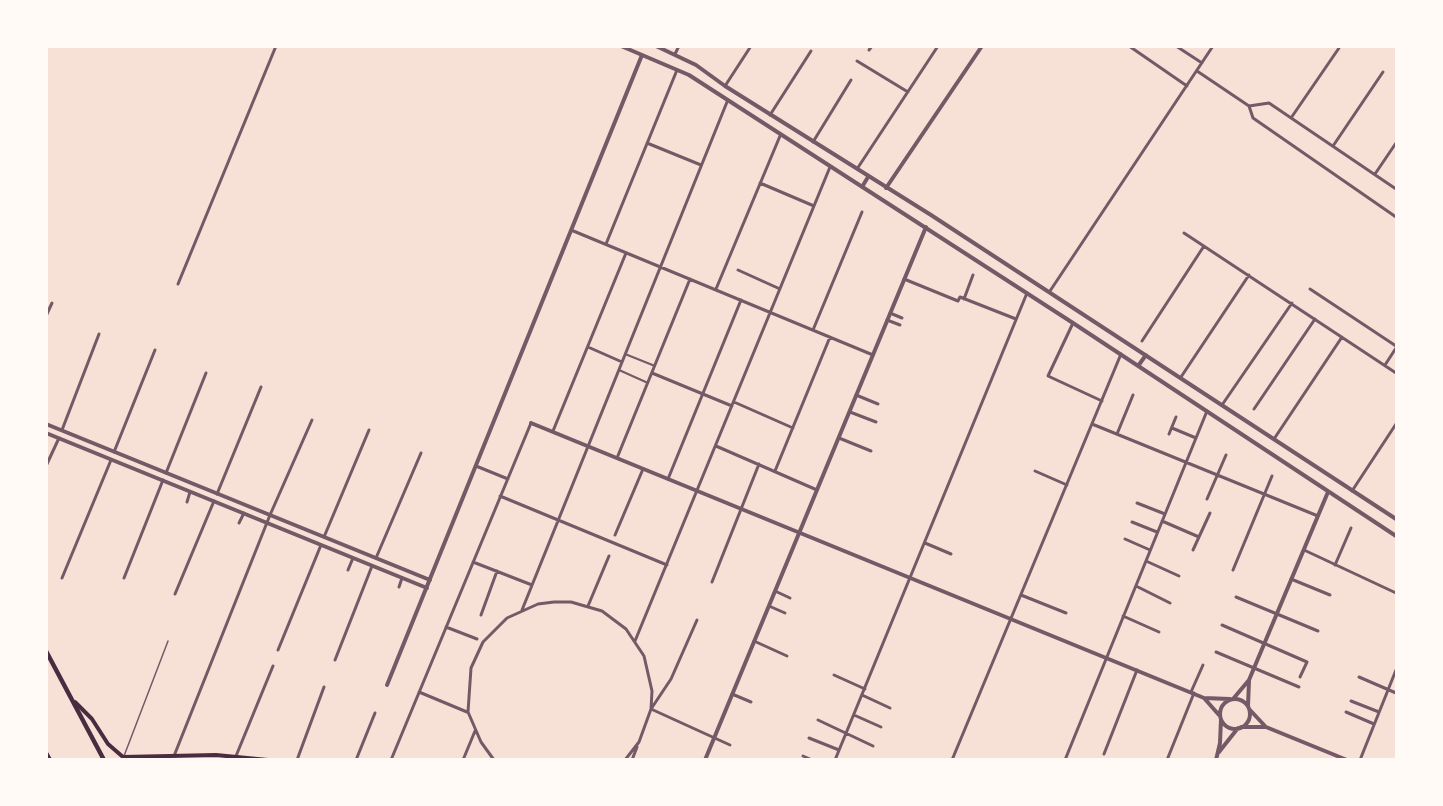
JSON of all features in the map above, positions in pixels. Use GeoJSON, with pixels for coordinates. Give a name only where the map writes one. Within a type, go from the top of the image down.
{"type":"FeatureCollection","features":[{"type":"Feature","properties":{"kind":"main road"},"geometry":{"type":"LineString","coordinates":[[46,651],[104,759]]}},
{"type":"Feature","properties":{"kind":"main road"},"geometry":{"type":"LineString","coordinates":[[75,702],[92,719],[108,744],[123,757],[145,759],[236,756],[268,759]]}},
{"type":"Feature","properties":{"kind":"main road"},"geometry":{"type":"LineString","coordinates":[[46,753],[50,759]]}},
{"type":"Feature","properties":{"kind":"street"},"geometry":{"type":"LineString","coordinates":[[178,284],[276,46]]}},
{"type":"Feature","properties":{"kind":"street"},"geometry":{"type":"LineString","coordinates":[[621,46],[677,70],[926,227],[1396,536]]}},
{"type":"Feature","properties":{"kind":"street"},"geometry":{"type":"LineString","coordinates":[[656,46],[696,64],[725,86],[1050,291],[1396,519]]}},
{"type":"Feature","properties":{"kind":"street"},"geometry":{"type":"LineString","coordinates":[[675,54],[679,46]]}},
{"type":"Feature","properties":{"kind":"street"},"geometry":{"type":"LineString","coordinates":[[725,86],[751,46]]}},
{"type":"Feature","properties":{"kind":"street"},"geometry":{"type":"LineString","coordinates":[[857,169],[938,46]]}},
{"type":"Feature","properties":{"kind":"street"},"geometry":{"type":"LineString","coordinates":[[886,188],[982,46]]}},
{"type":"Feature","properties":{"kind":"street"},"geometry":{"type":"LineString","coordinates":[[1129,46],[1187,86]]}},
{"type":"Feature","properties":{"kind":"street"},"geometry":{"type":"LineString","coordinates":[[1176,46],[1202,63]]}},
{"type":"Feature","properties":{"kind":"street"},"geometry":{"type":"LineString","coordinates":[[1050,291],[1213,46]]}},
{"type":"Feature","properties":{"kind":"street"},"geometry":{"type":"LineString","coordinates":[[1291,118],[1339,48]]}},
{"type":"Feature","properties":{"kind":"street"},"geometry":{"type":"LineString","coordinates":[[770,115],[811,51]]}},
{"type":"Feature","properties":{"kind":"street"},"geometry":{"type":"LineString","coordinates":[[387,685],[642,55]]}},
{"type":"Feature","properties":{"kind":"street"},"geometry":{"type":"LineString","coordinates":[[857,60],[908,92]]}},
{"type":"Feature","properties":{"kind":"street"},"geometry":{"type":"LineString","coordinates":[[606,244],[677,70]]}},
{"type":"Feature","properties":{"kind":"street"},"geometry":{"type":"LineString","coordinates":[[1197,71],[1249,106],[1253,118],[1396,217]]}},
{"type":"Feature","properties":{"kind":"street"},"geometry":{"type":"LineString","coordinates":[[1333,146],[1383,72]]}},
{"type":"Feature","properties":{"kind":"street"},"geometry":{"type":"LineString","coordinates":[[813,142],[851,80]]}},
{"type":"Feature","properties":{"kind":"street"},"geometry":{"type":"LineString","coordinates":[[522,610],[727,102]]}},
{"type":"Feature","properties":{"kind":"street"},"geometry":{"type":"LineString","coordinates":[[1249,106],[1269,103],[1396,189]]}},
{"type":"Feature","properties":{"kind":"street"},"geometry":{"type":"LineString","coordinates":[[716,290],[780,136]]}},
{"type":"Feature","properties":{"kind":"street"},"geometry":{"type":"LineString","coordinates":[[647,143],[702,165]]}},
{"type":"Feature","properties":{"kind":"street"},"geometry":{"type":"LineString","coordinates":[[1375,174],[1396,143]]}},
{"type":"Feature","properties":{"kind":"street"},"geometry":{"type":"LineString","coordinates":[[635,641],[830,167]]}},
{"type":"Feature","properties":{"kind":"street"},"geometry":{"type":"LineString","coordinates":[[862,187],[868,177]]}},
{"type":"Feature","properties":{"kind":"street"},"geometry":{"type":"LineString","coordinates":[[760,183],[814,206]]}},
{"type":"Feature","properties":{"kind":"street"},"geometry":{"type":"LineString","coordinates":[[813,330],[862,212]]}},
{"type":"Feature","properties":{"kind":"street"},"geometry":{"type":"LineString","coordinates":[[705,759],[926,227]]}},
{"type":"Feature","properties":{"kind":"street"},"geometry":{"type":"LineString","coordinates":[[571,230],[873,355]]}},
{"type":"Feature","properties":{"kind":"street"},"geometry":{"type":"LineString","coordinates":[[1184,233],[1396,373]]}},
{"type":"Feature","properties":{"kind":"street"},"geometry":{"type":"LineString","coordinates":[[1142,341],[1204,246]]}},
{"type":"Feature","properties":{"kind":"street"},"geometry":{"type":"LineString","coordinates":[[552,432],[626,253]]}},
{"type":"Feature","properties":{"kind":"street"},"geometry":{"type":"LineString","coordinates":[[738,270],[780,289]]}},
{"type":"Feature","properties":{"kind":"street"},"geometry":{"type":"LineString","coordinates":[[964,299],[973,275]]}},
{"type":"Feature","properties":{"kind":"street"},"geometry":{"type":"LineString","coordinates":[[1180,377],[1249,275]]}},
{"type":"Feature","properties":{"kind":"street"},"geometry":{"type":"LineString","coordinates":[[617,459],[690,279]]}},
{"type":"Feature","properties":{"kind":"street"},"geometry":{"type":"LineString","coordinates":[[904,279],[958,301],[960,297],[1016,319]]}},
{"type":"Feature","properties":{"kind":"street"},"geometry":{"type":"LineString","coordinates":[[1310,289],[1396,347],[1385,365]]}},
{"type":"Feature","properties":{"kind":"street"},"geometry":{"type":"LineString","coordinates":[[835,759],[1027,293]]}},
{"type":"Feature","properties":{"kind":"street"},"geometry":{"type":"LineString","coordinates":[[668,479],[741,300]]}},
{"type":"Feature","properties":{"kind":"street"},"geometry":{"type":"LineString","coordinates":[[46,316],[52,303]]}},
{"type":"Feature","properties":{"kind":"street"},"geometry":{"type":"LineString","coordinates":[[1222,405],[1292,303]]}},
{"type":"Feature","properties":{"kind":"street"},"geometry":{"type":"LineString","coordinates":[[890,313],[902,318]]}},
{"type":"Feature","properties":{"kind":"street"},"geometry":{"type":"LineString","coordinates":[[1254,409],[1315,319]]}},
{"type":"Feature","properties":{"kind":"street"},"geometry":{"type":"LineString","coordinates":[[887,320],[900,325]]}},
{"type":"Feature","properties":{"kind":"street"},"geometry":{"type":"LineString","coordinates":[[1073,323],[1048,376],[1102,401]]}},
{"type":"Feature","properties":{"kind":"street"},"geometry":{"type":"LineString","coordinates":[[62,430],[99,334]]}},
{"type":"Feature","properties":{"kind":"street"},"geometry":{"type":"LineString","coordinates":[[1274,439],[1342,336]]}},
{"type":"Feature","properties":{"kind":"street"},"geometry":{"type":"LineString","coordinates":[[775,471],[830,337]]}},
{"type":"Feature","properties":{"kind":"street"},"geometry":{"type":"LineString","coordinates":[[587,347],[622,362]]}},
{"type":"Feature","properties":{"kind":"street"},"geometry":{"type":"LineString","coordinates":[[114,452],[154,350]]}},
{"type":"Feature","properties":{"kind":"street"},"geometry":{"type":"LineString","coordinates":[[625,354],[655,366]]}},
{"type":"Feature","properties":{"kind":"street"},"geometry":{"type":"LineString","coordinates":[[952,759],[1121,354]]}},
{"type":"Feature","properties":{"kind":"street"},"geometry":{"type":"LineString","coordinates":[[1138,366],[1146,355]]}},
{"type":"Feature","properties":{"kind":"street"},"geometry":{"type":"LineString","coordinates":[[619,370],[648,383]]}},
{"type":"Feature","properties":{"kind":"street"},"geometry":{"type":"LineString","coordinates":[[166,473],[206,373]]}},
{"type":"Feature","properties":{"kind":"street"},"geometry":{"type":"LineString","coordinates":[[652,373],[793,428]]}},
{"type":"Feature","properties":{"kind":"street"},"geometry":{"type":"LineString","coordinates":[[217,494],[261,387]]}},
{"type":"Feature","properties":{"kind":"street"},"geometry":{"type":"LineString","coordinates":[[856,395],[878,404]]}},
{"type":"Feature","properties":{"kind":"street"},"geometry":{"type":"LineString","coordinates":[[1117,434],[1133,395]]}},
{"type":"Feature","properties":{"kind":"street"},"geometry":{"type":"LineString","coordinates":[[1065,759],[1207,411]]}},
{"type":"Feature","properties":{"kind":"street"},"geometry":{"type":"LineString","coordinates":[[849,412],[876,422]]}},
{"type":"Feature","properties":{"kind":"street"},"geometry":{"type":"LineString","coordinates":[[1169,434],[1176,417]]}},
{"type":"Feature","properties":{"kind":"street"},"geometry":{"type":"LineString","coordinates":[[173,757],[270,515],[312,420]]}},
{"type":"Feature","properties":{"kind":"street"},"geometry":{"type":"LineString","coordinates":[[391,759],[531,423],[1204,698],[1241,700],[1257,721],[1266,727],[1347,759]]}},
{"type":"Feature","properties":{"kind":"street"},"geometry":{"type":"LineString","coordinates":[[46,424],[430,580]]}},
{"type":"Feature","properties":{"kind":"street"},"geometry":{"type":"LineString","coordinates":[[1092,424],[1318,516]]}},
{"type":"Feature","properties":{"kind":"street"},"geometry":{"type":"LineString","coordinates":[[1352,491],[1396,424]]}},
{"type":"Feature","properties":{"kind":"street"},"geometry":{"type":"LineString","coordinates":[[1172,428],[1196,438]]}},
{"type":"Feature","properties":{"kind":"street"},"geometry":{"type":"LineString","coordinates":[[324,537],[369,430]]}},
{"type":"Feature","properties":{"kind":"street"},"geometry":{"type":"LineString","coordinates":[[46,433],[427,588]]}},
{"type":"Feature","properties":{"kind":"street"},"geometry":{"type":"LineString","coordinates":[[46,466],[58,438]]}},
{"type":"Feature","properties":{"kind":"street"},"geometry":{"type":"LineString","coordinates":[[839,438],[871,451]]}},
{"type":"Feature","properties":{"kind":"street"},"geometry":{"type":"LineString","coordinates":[[716,446],[817,489]]}},
{"type":"Feature","properties":{"kind":"street"},"geometry":{"type":"LineString","coordinates":[[376,558],[421,453]]}},
{"type":"Feature","properties":{"kind":"street"},"geometry":{"type":"LineString","coordinates":[[1207,500],[1226,455]]}},
{"type":"Feature","properties":{"kind":"street"},"geometry":{"type":"LineString","coordinates":[[62,578],[111,459]]}},
{"type":"Feature","properties":{"kind":"street"},"geometry":{"type":"LineString","coordinates":[[712,582],[759,464]]}},
{"type":"Feature","properties":{"kind":"street"},"geometry":{"type":"LineString","coordinates":[[476,466],[508,479]]}},
{"type":"Feature","properties":{"kind":"street"},"geometry":{"type":"LineString","coordinates":[[615,535],[643,469]]}},
{"type":"Feature","properties":{"kind":"street"},"geometry":{"type":"LineString","coordinates":[[1035,471],[1067,485]]}},
{"type":"Feature","properties":{"kind":"street"},"geometry":{"type":"LineString","coordinates":[[1233,570],[1272,476]]}},
{"type":"Feature","properties":{"kind":"street"},"geometry":{"type":"LineString","coordinates":[[124,578],[163,480]]}},
{"type":"Feature","properties":{"kind":"street"},"geometry":{"type":"LineString","coordinates":[[187,502],[190,492]]}},
{"type":"Feature","properties":{"kind":"street"},"geometry":{"type":"LineString","coordinates":[[1219,753],[1221,708],[1249,680],[1328,492]]}},
{"type":"Feature","properties":{"kind":"street"},"geometry":{"type":"LineString","coordinates":[[500,496],[667,565]]}},
{"type":"Feature","properties":{"kind":"street"},"geometry":{"type":"LineString","coordinates":[[175,594],[214,501]]}},
{"type":"Feature","properties":{"kind":"street"},"geometry":{"type":"LineString","coordinates":[[1137,503],[1165,514]]}},
{"type":"Feature","properties":{"kind":"street"},"geometry":{"type":"LineString","coordinates":[[255,518],[261,518],[259,511]]}},
{"type":"Feature","properties":{"kind":"street"},"geometry":{"type":"LineString","coordinates":[[239,523],[243,513]]}},
{"type":"Feature","properties":{"kind":"street"},"geometry":{"type":"LineString","coordinates":[[1193,550],[1210,513]]}},
{"type":"Feature","properties":{"kind":"street"},"geometry":{"type":"LineString","coordinates":[[275,526],[272,521],[278,519]]}},
{"type":"Feature","properties":{"kind":"street"},"geometry":{"type":"LineString","coordinates":[[1162,521],[1199,537]]}},
{"type":"Feature","properties":{"kind":"street"},"geometry":{"type":"LineString","coordinates":[[1132,522],[1158,532]]}},
{"type":"Feature","properties":{"kind":"street"},"geometry":{"type":"LineString","coordinates":[[1335,565],[1351,528]]}},
{"type":"Feature","properties":{"kind":"street"},"geometry":{"type":"LineString","coordinates":[[1125,539],[1150,550]]}},
{"type":"Feature","properties":{"kind":"street"},"geometry":{"type":"LineString","coordinates":[[925,543],[951,554]]}},
{"type":"Feature","properties":{"kind":"street"},"geometry":{"type":"LineString","coordinates":[[278,650],[321,545]]}},
{"type":"Feature","properties":{"kind":"street"},"geometry":{"type":"LineString","coordinates":[[1304,550],[1396,593]]}},
{"type":"Feature","properties":{"kind":"street"},"geometry":{"type":"LineString","coordinates":[[588,606],[609,556]]}},
{"type":"Feature","properties":{"kind":"street"},"geometry":{"type":"LineString","coordinates":[[348,570],[353,558]]}},
{"type":"Feature","properties":{"kind":"street"},"geometry":{"type":"LineString","coordinates":[[1146,561],[1179,576]]}},
{"type":"Feature","properties":{"kind":"street"},"geometry":{"type":"LineString","coordinates":[[473,562],[532,585]]}},
{"type":"Feature","properties":{"kind":"street"},"geometry":{"type":"LineString","coordinates":[[334,660],[372,566]]}},
{"type":"Feature","properties":{"kind":"street"},"geometry":{"type":"LineString","coordinates":[[481,615],[497,572]]}},
{"type":"Feature","properties":{"kind":"street"},"geometry":{"type":"LineString","coordinates":[[399,587],[402,578]]}},
{"type":"Feature","properties":{"kind":"street"},"geometry":{"type":"LineString","coordinates":[[1291,579],[1330,595]]}},
{"type":"Feature","properties":{"kind":"street"},"geometry":{"type":"LineString","coordinates":[[1136,586],[1170,603]]}},
{"type":"Feature","properties":{"kind":"street"},"geometry":{"type":"LineString","coordinates":[[775,591],[789,598]]}},
{"type":"Feature","properties":{"kind":"street"},"geometry":{"type":"LineString","coordinates":[[1021,594],[1066,613]]}},
{"type":"Feature","properties":{"kind":"street"},"geometry":{"type":"LineString","coordinates":[[1236,597],[1318,631]]}},
{"type":"Feature","properties":{"kind":"street"},"geometry":{"type":"LineString","coordinates":[[494,759],[475,731],[468,712],[468,682],[476,655],[494,629],[522,610],[554,602],[588,606],[615,619],[635,641],[650,673],[651,709]]}},
{"type":"Feature","properties":{"kind":"street"},"geometry":{"type":"LineString","coordinates":[[769,606],[785,614]]}},
{"type":"Feature","properties":{"kind":"street"},"geometry":{"type":"LineString","coordinates":[[1123,616],[1159,632]]}},
{"type":"Feature","properties":{"kind":"street"},"geometry":{"type":"LineString","coordinates":[[632,759],[651,709],[671,679],[697,620]]}},
{"type":"Feature","properties":{"kind":"street"},"geometry":{"type":"LineString","coordinates":[[1222,626],[1307,662],[1300,677]]}},
{"type":"Feature","properties":{"kind":"street"},"geometry":{"type":"LineString","coordinates":[[446,627],[477,639]]}},
{"type":"Feature","properties":{"kind":"street"},"geometry":{"type":"LineString","coordinates":[[754,642],[787,656]]}},
{"type":"Feature","properties":{"kind":"street"},"geometry":{"type":"LineString","coordinates":[[1216,652],[1299,687]]}},
{"type":"Feature","properties":{"kind":"street"},"geometry":{"type":"LineString","coordinates":[[1167,759],[1203,665]]}},
{"type":"Feature","properties":{"kind":"street"},"geometry":{"type":"LineString","coordinates":[[236,756],[273,666]]}},
{"type":"Feature","properties":{"kind":"street"},"geometry":{"type":"LineString","coordinates":[[1104,754],[1137,670]]}},
{"type":"Feature","properties":{"kind":"street"},"geometry":{"type":"LineString","coordinates":[[1360,759],[1396,670]]}},
{"type":"Feature","properties":{"kind":"street"},"geometry":{"type":"LineString","coordinates":[[834,675],[865,688]]}},
{"type":"Feature","properties":{"kind":"street"},"geometry":{"type":"LineString","coordinates":[[1359,677],[1396,693]]}},
{"type":"Feature","properties":{"kind":"street"},"geometry":{"type":"LineString","coordinates":[[1216,759],[1248,720],[1249,680]]}},
{"type":"Feature","properties":{"kind":"street"},"geometry":{"type":"LineString","coordinates":[[297,759],[324,687]]}},
{"type":"Feature","properties":{"kind":"street"},"geometry":{"type":"LineString","coordinates":[[419,692],[468,712]]}},
{"type":"Feature","properties":{"kind":"street"},"geometry":{"type":"LineString","coordinates":[[732,694],[751,702]]}},
{"type":"Feature","properties":{"kind":"street"},"geometry":{"type":"LineString","coordinates":[[862,695],[890,708]]}},
{"type":"Feature","properties":{"kind":"street"},"geometry":{"type":"LineString","coordinates":[[1204,698],[1230,728],[1266,727]]}},
{"type":"Feature","properties":{"kind":"street"},"geometry":{"type":"LineString","coordinates":[[1351,701],[1379,712]]}},
{"type":"Feature","properties":{"kind":"street"},"geometry":{"type":"LineString","coordinates":[[651,709],[730,746]]}},
{"type":"Feature","properties":{"kind":"street"},"geometry":{"type":"LineString","coordinates":[[1346,712],[1374,724]]}},
{"type":"Feature","properties":{"kind":"street"},"geometry":{"type":"LineString","coordinates":[[356,759],[375,713]]}},
{"type":"Feature","properties":{"kind":"street"},"geometry":{"type":"LineString","coordinates":[[854,715],[881,728]]}},
{"type":"Feature","properties":{"kind":"street"},"geometry":{"type":"LineString","coordinates":[[818,720],[873,746]]}},
{"type":"Feature","properties":{"kind":"street"},"geometry":{"type":"LineString","coordinates":[[463,759],[475,731]]}},
{"type":"Feature","properties":{"kind":"street"},"geometry":{"type":"LineString","coordinates":[[809,738],[839,750]]}},
{"type":"Feature","properties":{"kind":"street"},"geometry":{"type":"LineString","coordinates":[[625,759],[639,742]]}},
{"type":"Feature","properties":{"kind":"street"},"geometry":{"type":"LineString","coordinates":[[1328,759],[1331,753]]}},
{"type":"Feature","properties":{"kind":"street"},"geometry":{"type":"LineString","coordinates":[[803,756],[812,759]]}},
{"type":"Feature","properties":{"kind":"lane"},"geometry":{"type":"LineString","coordinates":[[123,757],[168,641]]}}]}
